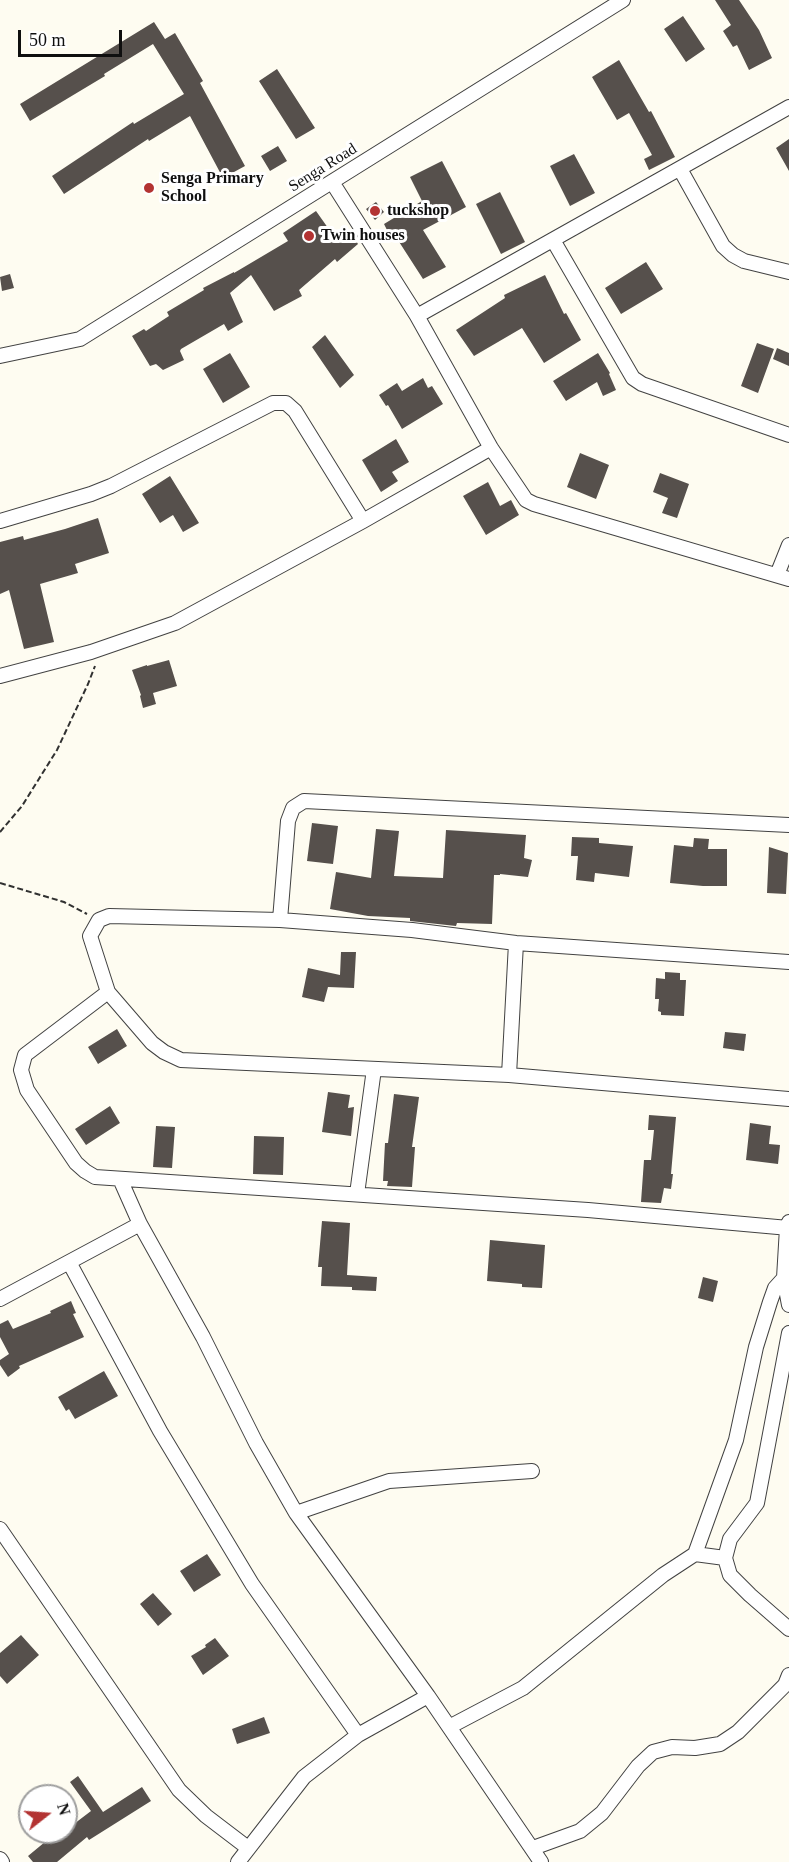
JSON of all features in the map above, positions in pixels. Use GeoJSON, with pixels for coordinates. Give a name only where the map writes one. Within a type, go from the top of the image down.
{"type":"FeatureCollection","features":[{"type":"Feature","properties":{"kind":"street","name":"Senga Road"},"geometry":{"type":"LineString","coordinates":[[0,357],[80,339],[623,0]]}},
{"type":"Feature","properties":{"kind":"street"},"geometry":{"type":"LineString","coordinates":[[417,316],[789,107]]}},
{"type":"Feature","properties":{"kind":"street"},"geometry":{"type":"LineString","coordinates":[[680,169],[723,246],[744,261],[789,272]]}},
{"type":"Feature","properties":{"kind":"street"},"geometry":{"type":"LineString","coordinates":[[332,182],[417,316],[492,448],[526,500],[783,577],[789,545]]}},
{"type":"Feature","properties":{"kind":"street"},"geometry":{"type":"LineString","coordinates":[[553,240],[633,378],[642,384],[789,435]]}},
{"type":"Feature","properties":{"kind":"street"},"geometry":{"type":"LineString","coordinates":[[0,521],[111,486],[273,403],[286,403],[295,411],[363,521]]}},
{"type":"Feature","properties":{"kind":"street"},"geometry":{"type":"LineString","coordinates":[[0,676],[101,649],[175,623],[492,448]]}},
{"type":"Feature","properties":{"kind":"street"},"geometry":{"type":"LineString","coordinates":[[280,920],[288,821],[293,808],[304,801],[789,825]]}},
{"type":"Feature","properties":{"kind":"street"},"geometry":{"type":"LineString","coordinates":[[789,962],[516,943],[411,930],[280,920],[110,916],[99,920],[90,936],[108,992],[152,1043],[181,1060],[509,1075],[789,1099]]}},
{"type":"Feature","properties":{"kind":"street"},"geometry":{"type":"LineString","coordinates":[[509,1075],[516,943]]}},
{"type":"Feature","properties":{"kind":"street"},"geometry":{"type":"LineString","coordinates":[[108,992],[25,1055],[21,1070],[27,1090],[76,1163],[95,1177],[588,1210],[788,1226],[784,1278],[789,1305]]}},
{"type":"Feature","properties":{"kind":"street"},"geometry":{"type":"LineString","coordinates":[[357,1194],[374,1069]]}},
{"type":"Feature","properties":{"kind":"street"},"geometry":{"type":"LineString","coordinates":[[120,1179],[140,1224],[203,1337],[256,1443],[296,1513],[428,1696],[541,1862]]}},
{"type":"Feature","properties":{"kind":"street"},"geometry":{"type":"LineString","coordinates":[[0,1299],[140,1224]]}},
{"type":"Feature","properties":{"kind":"street"},"geometry":{"type":"LineString","coordinates":[[69,1262],[160,1431],[252,1584],[358,1735]]}},
{"type":"Feature","properties":{"kind":"street"},"geometry":{"type":"LineString","coordinates":[[449,1727],[523,1688],[663,1575],[695,1554],[736,1440],[763,1324],[776,1288],[784,1278]]}},
{"type":"Feature","properties":{"kind":"street"},"geometry":{"type":"LineString","coordinates":[[789,1333],[757,1503],[730,1539],[725,1558],[730,1575],[789,1629]]}},
{"type":"Feature","properties":{"kind":"street"},"geometry":{"type":"LineString","coordinates":[[296,1513],[389,1481],[532,1471]]}},
{"type":"Feature","properties":{"kind":"street"},"geometry":{"type":"LineString","coordinates":[[0,1529],[179,1790],[206,1816],[248,1848]]}},
{"type":"Feature","properties":{"kind":"street"},"geometry":{"type":"LineString","coordinates":[[695,1554],[725,1558]]}},
{"type":"Feature","properties":{"kind":"street"},"geometry":{"type":"LineString","coordinates":[[533,1848],[580,1831],[602,1813],[638,1766],[653,1752],[672,1747],[695,1748],[720,1744],[738,1732],[785,1685],[789,1675]]}},
{"type":"Feature","properties":{"kind":"street"},"geometry":{"type":"LineString","coordinates":[[238,1862],[304,1777],[358,1735],[428,1696]]}},
{"type":"Feature","properties":{"kind":"path"},"geometry":{"type":"LineString","coordinates":[[0,832],[22,806],[57,750],[88,684],[101,649]]}},
{"type":"Feature","properties":{"kind":"path"},"geometry":{"type":"LineString","coordinates":[[0,883],[64,902],[99,920]]}},
{"type":"Feature","properties":{"kind":"building"},"geometry":{"type":"Polygon","coordinates":[[[715,0],[739,0],[759,30],[772,58],[749,70],[737,45],[733,47],[723,31],[731,25],[715,0]]]}},
{"type":"Feature","properties":{"kind":"building"},"geometry":{"type":"Polygon","coordinates":[[[683,16],[705,49],[686,62],[664,29],[683,16]]]}},
{"type":"Feature","properties":{"kind":"building"},"geometry":{"type":"Polygon","coordinates":[[[154,22],[165,39],[175,33],[203,81],[200,83],[245,166],[223,178],[190,116],[149,141],[148,139],[64,194],[52,176],[133,122],[134,124],[184,94],[153,44],[30,121],[20,104],[154,22]]]}},
{"type":"Feature","properties":{"kind":"building"},"geometry":{"type":"Polygon","coordinates":[[[619,60],[649,112],[651,111],[675,157],[649,170],[644,159],[652,155],[629,113],[617,120],[592,77],[619,60]]]}},
{"type":"Feature","properties":{"kind":"building"},"geometry":{"type":"Polygon","coordinates":[[[277,69],[315,128],[296,139],[259,81],[277,69]]]}},
{"type":"Feature","properties":{"kind":"building"},"geometry":{"type":"Polygon","coordinates":[[[789,139],[789,171],[776,148],[789,139]]]}},
{"type":"Feature","properties":{"kind":"building"},"geometry":{"type":"Polygon","coordinates":[[[278,146],[287,161],[270,171],[261,156],[278,146]]]}},
{"type":"Feature","properties":{"kind":"building"},"geometry":{"type":"Polygon","coordinates":[[[574,154],[595,193],[570,206],[550,166],[574,154]]]}},
{"type":"Feature","properties":{"kind":"building"},"geometry":{"type":"Polygon","coordinates":[[[442,161],[466,207],[423,230],[446,267],[423,279],[394,234],[390,236],[384,224],[422,201],[410,177],[442,161]]]}},
{"type":"Feature","properties":{"kind":"building"},"geometry":{"type":"Polygon","coordinates":[[[500,192],[525,242],[501,254],[476,204],[500,192]]]}},
{"type":"Feature","properties":{"kind":"building","name":"tuckshop"},"geometry":{"type":"Polygon","coordinates":[[[376,202],[384,212],[375,220],[366,209],[376,202]]]}},
{"type":"Feature","properties":{"kind":"building"},"geometry":{"type":"Polygon","coordinates":[[[316,211],[338,242],[351,233],[358,244],[337,262],[335,259],[299,290],[302,296],[274,311],[251,275],[230,293],[243,322],[228,331],[224,324],[181,349],[184,360],[163,370],[156,364],[150,366],[132,336],[144,329],[146,331],[169,316],[167,312],[204,290],[203,288],[234,273],[288,241],[283,233],[316,211]]]}},
{"type":"Feature","properties":{"kind":"building"},"geometry":{"type":"Polygon","coordinates":[[[646,262],[663,289],[621,314],[605,288],[646,262]]]}},
{"type":"Feature","properties":{"kind":"building"},"geometry":{"type":"Polygon","coordinates":[[[10,274],[14,288],[2,291],[0,277],[10,274]]]}},
{"type":"Feature","properties":{"kind":"building"},"geometry":{"type":"Polygon","coordinates":[[[545,275],[564,314],[566,313],[581,340],[544,363],[522,328],[474,356],[456,330],[505,298],[504,295],[545,275]]]}},
{"type":"Feature","properties":{"kind":"building"},"geometry":{"type":"Polygon","coordinates":[[[325,335],[354,375],[340,388],[312,347],[325,335]]]}},
{"type":"Feature","properties":{"kind":"building"},"geometry":{"type":"Polygon","coordinates":[[[757,343],[774,349],[758,393],[741,386],[757,343]]]}},
{"type":"Feature","properties":{"kind":"building"},"geometry":{"type":"Polygon","coordinates":[[[777,348],[789,353],[789,366],[773,359],[777,348]]]}},
{"type":"Feature","properties":{"kind":"building"},"geometry":{"type":"Polygon","coordinates":[[[230,353],[250,387],[223,403],[203,369],[230,353]]]}},
{"type":"Feature","properties":{"kind":"building"},"geometry":{"type":"Polygon","coordinates":[[[598,353],[610,373],[616,390],[603,396],[597,382],[566,401],[553,381],[598,353]]]}},
{"type":"Feature","properties":{"kind":"building"},"geometry":{"type":"Polygon","coordinates":[[[423,378],[428,388],[432,386],[443,404],[402,429],[388,405],[386,406],[379,395],[397,383],[402,391],[423,378]]]}},
{"type":"Feature","properties":{"kind":"building"},"geometry":{"type":"Polygon","coordinates":[[[396,439],[409,462],[392,472],[398,481],[381,492],[362,460],[396,439]]]}},
{"type":"Feature","properties":{"kind":"building"},"geometry":{"type":"Polygon","coordinates":[[[580,453],[609,465],[596,499],[567,487],[580,453]]]}},
{"type":"Feature","properties":{"kind":"building"},"geometry":{"type":"Polygon","coordinates":[[[660,473],[689,484],[677,518],[662,513],[668,498],[653,492],[660,473]]]}},
{"type":"Feature","properties":{"kind":"building"},"geometry":{"type":"Polygon","coordinates":[[[170,476],[199,523],[183,532],[173,515],[160,523],[142,494],[170,476]]]}},
{"type":"Feature","properties":{"kind":"building"},"geometry":{"type":"Polygon","coordinates":[[[488,482],[500,506],[511,500],[519,515],[486,535],[463,496],[488,482]]]}},
{"type":"Feature","properties":{"kind":"building"},"geometry":{"type":"Polygon","coordinates":[[[98,518],[109,553],[75,564],[78,573],[40,584],[54,642],[24,649],[9,590],[0,594],[0,542],[23,536],[24,540],[98,518]]]}},
{"type":"Feature","properties":{"kind":"building"},"geometry":{"type":"Polygon","coordinates":[[[169,660],[177,686],[153,693],[156,704],[143,708],[132,670],[169,660]]]}},
{"type":"Feature","properties":{"kind":"building"},"geometry":{"type":"Polygon","coordinates":[[[312,823],[338,826],[333,864],[307,861],[312,823]]]}},
{"type":"Feature","properties":{"kind":"building"},"geometry":{"type":"Polygon","coordinates":[[[376,829],[399,831],[394,876],[443,878],[446,830],[526,835],[524,858],[532,860],[528,877],[494,875],[492,924],[457,923],[456,926],[410,921],[410,918],[368,916],[330,909],[336,872],[371,878],[376,829]]]}},
{"type":"Feature","properties":{"kind":"building"},"geometry":{"type":"Polygon","coordinates":[[[572,837],[599,838],[599,843],[633,846],[629,877],[595,873],[594,882],[576,880],[578,856],[571,856],[572,837]]]}},
{"type":"Feature","properties":{"kind":"building"},"geometry":{"type":"Polygon","coordinates":[[[694,838],[709,839],[708,849],[727,849],[727,886],[670,883],[674,845],[693,847],[694,838]]]}},
{"type":"Feature","properties":{"kind":"building"},"geometry":{"type":"Polygon","coordinates":[[[769,847],[788,853],[786,894],[767,893],[769,847]]]}},
{"type":"Feature","properties":{"kind":"building"},"geometry":{"type":"Polygon","coordinates":[[[341,952],[356,952],[354,988],[328,987],[324,1002],[302,997],[308,968],[340,975],[341,952]]]}},
{"type":"Feature","properties":{"kind":"building"},"geometry":{"type":"Polygon","coordinates":[[[665,972],[680,973],[680,980],[686,980],[684,1016],[661,1015],[658,1011],[659,999],[655,999],[656,978],[665,979],[665,972]]]}},
{"type":"Feature","properties":{"kind":"building"},"geometry":{"type":"Polygon","coordinates":[[[117,1029],[127,1046],[98,1064],[88,1047],[117,1029]]]}},
{"type":"Feature","properties":{"kind":"building"},"geometry":{"type":"Polygon","coordinates":[[[725,1032],[746,1034],[744,1051],[723,1048],[725,1032]]]}},
{"type":"Feature","properties":{"kind":"building"},"geometry":{"type":"Polygon","coordinates":[[[328,1092],[350,1095],[348,1108],[354,1107],[351,1136],[322,1132],[328,1092]]]}},
{"type":"Feature","properties":{"kind":"building"},"geometry":{"type":"Polygon","coordinates":[[[394,1094],[419,1097],[412,1147],[415,1147],[412,1187],[387,1186],[388,1181],[383,1181],[385,1143],[388,1143],[394,1094]]]}},
{"type":"Feature","properties":{"kind":"building"},"geometry":{"type":"Polygon","coordinates":[[[110,1106],[120,1123],[86,1145],[75,1129],[110,1106]]]}},
{"type":"Feature","properties":{"kind":"building"},"geometry":{"type":"Polygon","coordinates":[[[649,1115],[676,1117],[671,1189],[664,1188],[661,1203],[641,1202],[644,1160],[651,1160],[654,1130],[648,1130],[649,1115]]]}},
{"type":"Feature","properties":{"kind":"building"},"geometry":{"type":"Polygon","coordinates":[[[750,1123],[771,1126],[769,1144],[780,1145],[778,1164],[746,1160],[750,1123]]]}},
{"type":"Feature","properties":{"kind":"building"},"geometry":{"type":"Polygon","coordinates":[[[156,1126],[175,1127],[172,1168],[153,1167],[156,1126]]]}},
{"type":"Feature","properties":{"kind":"building"},"geometry":{"type":"Polygon","coordinates":[[[254,1136],[284,1137],[283,1175],[253,1174],[254,1136]]]}},
{"type":"Feature","properties":{"kind":"building"},"geometry":{"type":"Polygon","coordinates":[[[322,1221],[350,1223],[347,1275],[377,1277],[376,1291],[352,1290],[352,1287],[321,1286],[322,1267],[318,1267],[322,1221]]]}},
{"type":"Feature","properties":{"kind":"building"},"geometry":{"type":"Polygon","coordinates":[[[490,1240],[545,1245],[542,1288],[487,1281],[490,1240]]]}},
{"type":"Feature","properties":{"kind":"building"},"geometry":{"type":"Polygon","coordinates":[[[703,1277],[718,1281],[713,1302],[698,1298],[703,1277]]]}},
{"type":"Feature","properties":{"kind":"building"},"geometry":{"type":"Polygon","coordinates":[[[71,1301],[76,1313],[73,1314],[84,1337],[19,1366],[20,1368],[8,1377],[0,1365],[0,1360],[9,1354],[0,1337],[0,1324],[8,1320],[13,1329],[51,1313],[50,1311],[71,1301]]]}},
{"type":"Feature","properties":{"kind":"building"},"geometry":{"type":"Polygon","coordinates":[[[104,1371],[118,1396],[75,1419],[69,1409],[66,1411],[58,1397],[104,1371]]]}},
{"type":"Feature","properties":{"kind":"building"},"geometry":{"type":"Polygon","coordinates":[[[207,1554],[221,1575],[194,1592],[180,1571],[207,1554]]]}},
{"type":"Feature","properties":{"kind":"building"},"geometry":{"type":"Polygon","coordinates":[[[153,1593],[172,1614],[158,1626],[140,1604],[153,1593]]]}},
{"type":"Feature","properties":{"kind":"building"},"geometry":{"type":"Polygon","coordinates":[[[21,1635],[39,1655],[7,1684],[0,1676],[0,1653],[21,1635]]]}},
{"type":"Feature","properties":{"kind":"building"},"geometry":{"type":"Polygon","coordinates":[[[215,1638],[229,1656],[203,1675],[191,1656],[215,1638]]]}},
{"type":"Feature","properties":{"kind":"building"},"geometry":{"type":"Polygon","coordinates":[[[264,1717],[270,1733],[237,1744],[232,1729],[264,1717]]]}},
{"type":"Feature","properties":{"kind":"building"},"geometry":{"type":"Polygon","coordinates":[[[78,1776],[103,1812],[142,1787],[151,1801],[89,1840],[87,1837],[57,1862],[33,1862],[28,1856],[42,1844],[78,1844],[78,1821],[91,1811],[78,1793],[78,1784],[70,1782],[78,1776]]]}},
{"type":"Feature","properties":{"kind":"place","name":"Senga Primary School"},"geometry":{"type":"Point","coordinates":[149,188]}},
{"type":"Feature","properties":{"kind":"place","name":"tuckshop"},"geometry":{"type":"Point","coordinates":[375,211]}},
{"type":"Feature","properties":{"kind":"place","name":"Twin houses"},"geometry":{"type":"Point","coordinates":[309,236]}}]}
